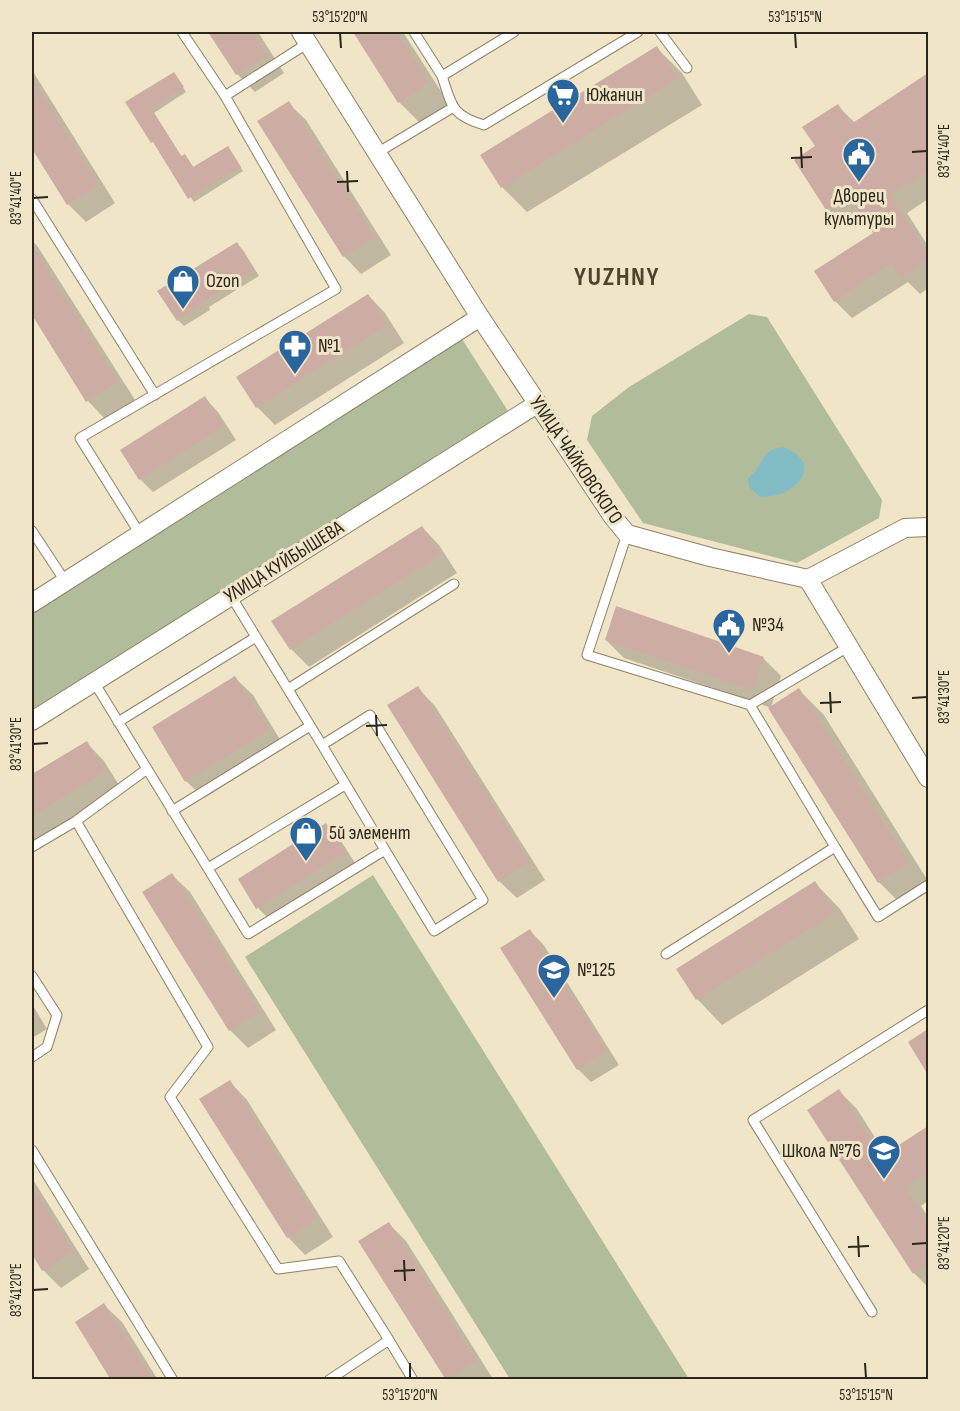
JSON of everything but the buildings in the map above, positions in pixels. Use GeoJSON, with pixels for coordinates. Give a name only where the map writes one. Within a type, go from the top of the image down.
{"type":"FeatureCollection","features":[{"type":"Feature","properties":{"kind":"street","name":"УЛИЦА ЧАЙКОВСКОГО"},"geometry":{"type":"LineString","coordinates":[[305,37],[480,317],[613,517],[627,534],[710,557],[808,579]]}},
{"type":"Feature","properties":{"kind":"street"},"geometry":{"type":"LineString","coordinates":[[32,603],[480,317]]}},
{"type":"Feature","properties":{"kind":"street","name":"УЛИЦА КУЙБЫШЕВА"},"geometry":{"type":"LineString","coordinates":[[32,721],[537,404]]}},
{"type":"Feature","properties":{"kind":"street"},"geometry":{"type":"LineString","coordinates":[[928,527],[905,528],[808,579],[928,778]]}},
{"type":"Feature","properties":{"kind":"lane"},"geometry":{"type":"LineString","coordinates":[[140,534],[80,438],[336,289],[225,96],[182,32]]}},
{"type":"Feature","properties":{"kind":"lane"},"geometry":{"type":"LineString","coordinates":[[414,32],[442,76],[452,108],[467,120],[484,125],[638,32]]}},
{"type":"Feature","properties":{"kind":"lane"},"geometry":{"type":"LineString","coordinates":[[442,76],[514,32]]}},
{"type":"Feature","properties":{"kind":"lane"},"geometry":{"type":"LineString","coordinates":[[660,32],[687,68]]}},
{"type":"Feature","properties":{"kind":"lane"},"geometry":{"type":"LineString","coordinates":[[225,96],[305,37]]}},
{"type":"Feature","properties":{"kind":"lane"},"geometry":{"type":"LineString","coordinates":[[378,153],[452,108]]}},
{"type":"Feature","properties":{"kind":"lane"},"geometry":{"type":"LineString","coordinates":[[32,199],[155,395]]}},
{"type":"Feature","properties":{"kind":"lane"},"geometry":{"type":"LineString","coordinates":[[32,531],[65,581]]}},
{"type":"Feature","properties":{"kind":"lane"},"geometry":{"type":"LineString","coordinates":[[627,534],[587,655],[750,705],[878,917],[928,885]]}},
{"type":"Feature","properties":{"kind":"lane"},"geometry":{"type":"LineString","coordinates":[[288,689],[454,584]]}},
{"type":"Feature","properties":{"kind":"lane"},"geometry":{"type":"LineString","coordinates":[[231,596],[434,931],[483,900],[370,715],[322,745]]}},
{"type":"Feature","properties":{"kind":"lane"},"geometry":{"type":"LineString","coordinates":[[118,722],[256,637]]}},
{"type":"Feature","properties":{"kind":"lane"},"geometry":{"type":"LineString","coordinates":[[750,705],[848,647]]}},
{"type":"Feature","properties":{"kind":"lane"},"geometry":{"type":"LineString","coordinates":[[94,682],[248,934],[385,850]]}},
{"type":"Feature","properties":{"kind":"lane"},"geometry":{"type":"LineString","coordinates":[[172,811],[310,726]]}},
{"type":"Feature","properties":{"kind":"lane"},"geometry":{"type":"LineString","coordinates":[[32,848],[76,821],[147,769]]}},
{"type":"Feature","properties":{"kind":"lane"},"geometry":{"type":"LineString","coordinates":[[208,868],[345,785]]}},
{"type":"Feature","properties":{"kind":"lane"},"geometry":{"type":"LineString","coordinates":[[76,821],[208,1047],[170,1097],[278,1269],[339,1261],[413,1380]]}},
{"type":"Feature","properties":{"kind":"lane"},"geometry":{"type":"LineString","coordinates":[[666,954],[835,847]]}},
{"type":"Feature","properties":{"kind":"lane"},"geometry":{"type":"LineString","coordinates":[[32,976],[57,1015],[47,1047],[32,1057]]}},
{"type":"Feature","properties":{"kind":"lane"},"geometry":{"type":"LineString","coordinates":[[872,1312],[753,1120],[928,1010]]}},
{"type":"Feature","properties":{"kind":"lane"},"geometry":{"type":"LineString","coordinates":[[32,1150],[173,1380]]}},
{"type":"Feature","properties":{"kind":"lane"},"geometry":{"type":"LineString","coordinates":[[329,1380],[389,1340]]}},
{"type":"Feature","properties":{"kind":"green space"},"geometry":{"type":"Polygon","coordinates":[[[749,314],[767,317],[882,500],[879,518],[797,563],[643,523],[587,440],[592,416],[629,387],[749,314]]]}},
{"type":"Feature","properties":{"kind":"green space"},"geometry":{"type":"Polygon","coordinates":[[[462,339],[508,411],[32,709],[32,614],[462,339]]]}},
{"type":"Feature","properties":{"kind":"green space"},"geometry":{"type":"Polygon","coordinates":[[[373,875],[689,1379],[510,1379],[245,957],[373,875]]]}},
{"type":"Feature","properties":{"kind":"water"},"geometry":{"type":"Polygon","coordinates":[[[783,447],[796,454],[803,462],[804,470],[801,478],[785,492],[760,497],[749,487],[748,479],[767,453],[783,447]]]}},
{"type":"Feature","properties":{"kind":"place","name":"Южанин"},"geometry":{"type":"Point","coordinates":[563,124]}},
{"type":"Feature","properties":{"kind":"place","name":"Дворец культуры"},"geometry":{"type":"Point","coordinates":[859,183]}},
{"type":"Feature","properties":{"kind":"place","name":"Ozon"},"geometry":{"type":"Point","coordinates":[183,310]}},
{"type":"Feature","properties":{"kind":"place","name":"№1"},"geometry":{"type":"Point","coordinates":[295,375]}},
{"type":"Feature","properties":{"kind":"place","name":"№34"},"geometry":{"type":"Point","coordinates":[729,654]}},
{"type":"Feature","properties":{"kind":"place","name":"5й элемент"},"geometry":{"type":"Point","coordinates":[306,862]}},
{"type":"Feature","properties":{"kind":"place","name":"№125"},"geometry":{"type":"Point","coordinates":[554,999]}},
{"type":"Feature","properties":{"kind":"place","name":"Школа №76"},"geometry":{"type":"Point","coordinates":[884,1180]}},
{"type":"Feature","properties":{"kind":"district","name":"YUZHNY"},"geometry":{"type":"Point","coordinates":[617,277]}}]}
